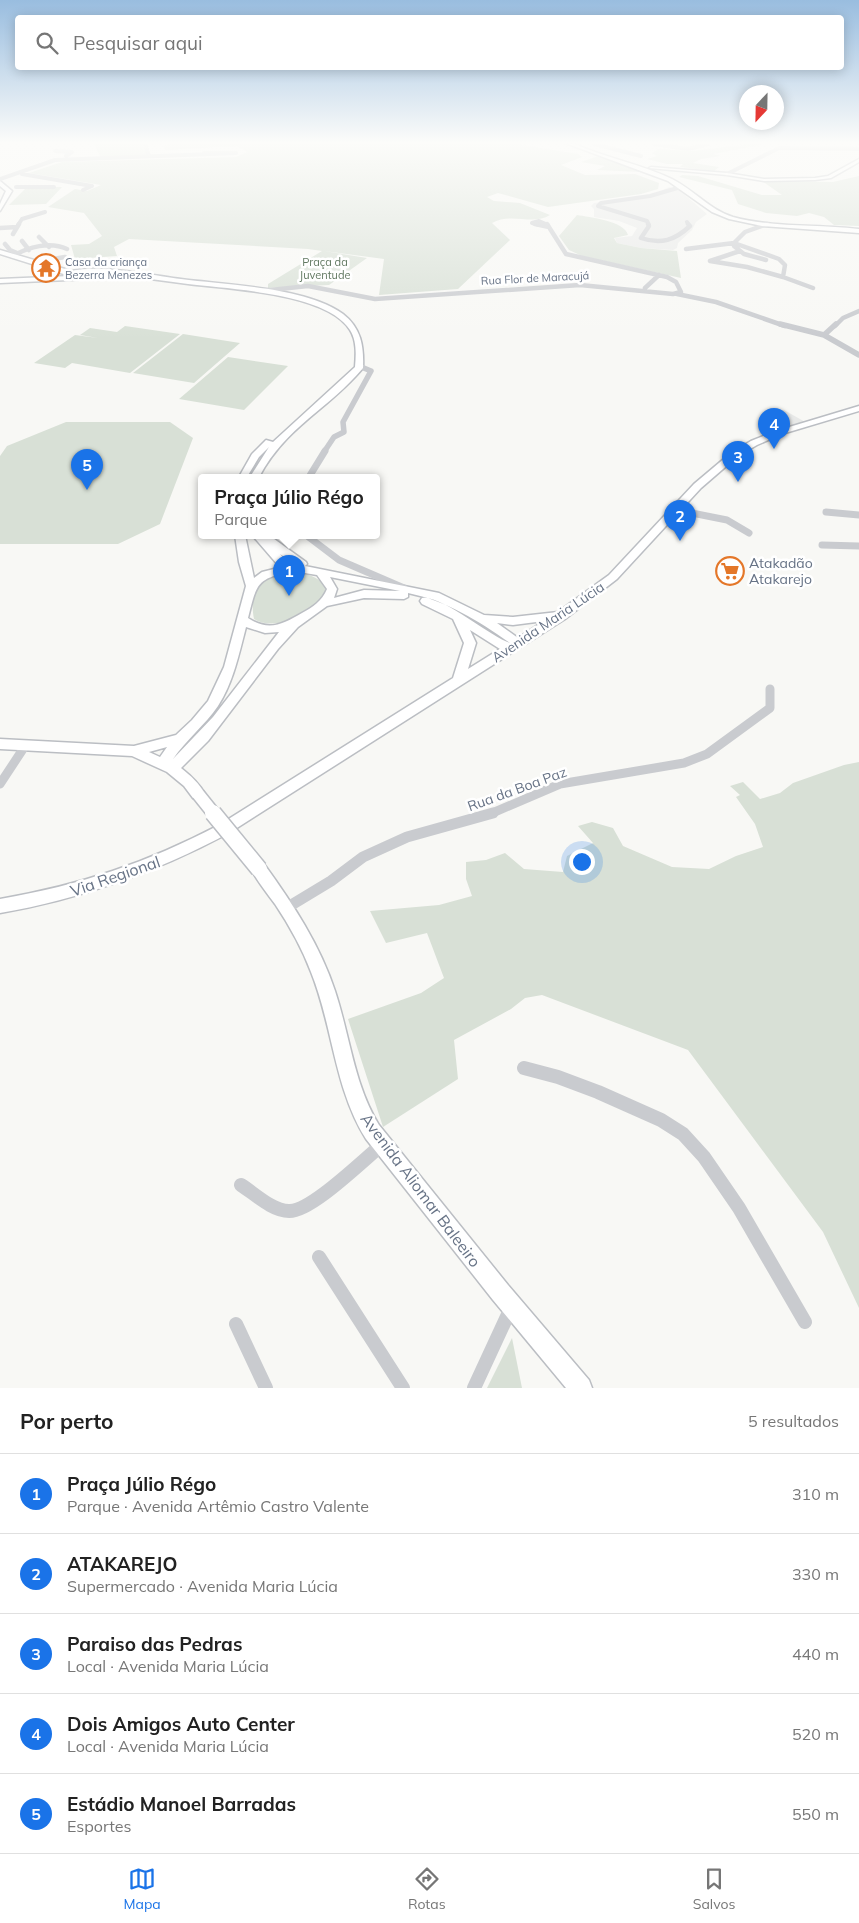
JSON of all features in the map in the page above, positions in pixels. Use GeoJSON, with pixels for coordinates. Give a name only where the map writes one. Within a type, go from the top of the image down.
{"type":"FeatureCollection","features":[{"type":"Feature","properties":{"kind":"main road"},"geometry":{"type":"LineString","coordinates":[[710,209],[714,212],[740,220],[767,224],[859,229]]}},
{"type":"Feature","properties":{"kind":"main road"},"geometry":{"type":"LineString","coordinates":[[712,209],[733,217],[769,223],[859,229]]}},
{"type":"Feature","properties":{"kind":"main road"},"geometry":{"type":"LineString","coordinates":[[0,252],[15,254],[78,277]]}},
{"type":"Feature","properties":{"kind":"main road"},"geometry":{"type":"LineString","coordinates":[[53,267],[136,275],[288,296],[320,306],[348,322],[359,341],[359,367],[282,439],[266,457],[257,474]]}},
{"type":"Feature","properties":{"kind":"main road"},"geometry":{"type":"LineString","coordinates":[[0,280],[50,277],[84,270]]}},
{"type":"Feature","properties":{"kind":"main road"},"geometry":{"type":"LineString","coordinates":[[92,277],[98,274],[98,271]]}},
{"type":"Feature","properties":{"kind":"main road"},"geometry":{"type":"LineString","coordinates":[[0,280],[92,277],[160,282],[280,297],[323,313],[343,327],[351,343],[352,359],[346,374],[265,446],[244,474]]}},
{"type":"Feature","properties":{"kind":"main road","name":"Avenida Maria Lúcia"},"geometry":{"type":"LineString","coordinates":[[224,829],[561,616],[613,577],[676,510],[725,462],[753,444],[859,408]]}},
{"type":"Feature","properties":{"kind":"main road"},"geometry":{"type":"LineString","coordinates":[[168,766],[180,739],[205,714],[218,695],[230,667],[251,586],[241,539]]}},
{"type":"Feature","properties":{"kind":"main road"},"geometry":{"type":"LineString","coordinates":[[260,539],[274,556],[293,568]]}},
{"type":"Feature","properties":{"kind":"main road"},"geometry":{"type":"LineString","coordinates":[[269,539],[290,557],[317,571],[332,589],[326,603]]}},
{"type":"Feature","properties":{"kind":"main road"},"geometry":{"type":"LineString","coordinates":[[251,586],[266,574],[293,568],[317,571],[435,595],[480,618],[514,646]]}},
{"type":"Feature","properties":{"kind":"main road"},"geometry":{"type":"LineString","coordinates":[[168,766],[192,752],[272,646],[290,626],[326,603],[364,594],[405,595],[428,601],[514,646]]}},
{"type":"Feature","properties":{"kind":"main road"},"geometry":{"type":"LineString","coordinates":[[480,618],[514,621],[561,616]]}},
{"type":"Feature","properties":{"kind":"main road"},"geometry":{"type":"LineString","coordinates":[[458,617],[470,643],[458,682]]}},
{"type":"Feature","properties":{"kind":"main road"},"geometry":{"type":"LineString","coordinates":[[242,619],[261,629],[270,630],[290,626]]}},
{"type":"Feature","properties":{"kind":"main road"},"geometry":{"type":"LineString","coordinates":[[134,751],[180,739]]}},
{"type":"Feature","properties":{"kind":"main road","name":"Avenida Aliomar Baleeiro"},"geometry":{"type":"LineString","coordinates":[[0,744],[134,751],[168,766],[189,782],[288,907],[321,976],[332,1008],[344,1066],[361,1112],[382,1144],[511,1308],[581,1388]]}},
{"type":"Feature","properties":{"kind":"main road"},"geometry":{"type":"LineString","coordinates":[[189,782],[192,752]]}},
{"type":"Feature","properties":{"kind":"main road","name":"Via Regional"},"geometry":{"type":"LineString","coordinates":[[0,906],[89,888],[131,874],[181,852],[224,829]]}},
{"type":"Feature","properties":{"kind":"street"},"geometry":{"type":"LineString","coordinates":[[607,209],[646,221],[649,226],[641,238],[657,242],[667,243],[674,240],[690,226],[687,222]]}},
{"type":"Feature","properties":{"kind":"street"},"geometry":{"type":"LineString","coordinates":[[13,234],[22,219],[45,212]]}},
{"type":"Feature","properties":{"kind":"street"},"geometry":{"type":"LineString","coordinates":[[734,243],[745,232],[767,224]]}},
{"type":"Feature","properties":{"kind":"street"},"geometry":{"type":"LineString","coordinates":[[0,228],[16,227]]}},
{"type":"Feature","properties":{"kind":"street","name":"Rua Flor de Maracujá"},"geometry":{"type":"LineString","coordinates":[[261,291],[313,287],[356,297],[375,299],[567,285],[606,286],[677,294],[681,290],[676,282],[659,275],[566,254],[549,227]]}},
{"type":"Feature","properties":{"kind":"street"},"geometry":{"type":"LineString","coordinates":[[39,237],[49,247]]}},
{"type":"Feature","properties":{"kind":"street"},"geometry":{"type":"LineString","coordinates":[[22,241],[29,250]]}},
{"type":"Feature","properties":{"kind":"street"},"geometry":{"type":"LineString","coordinates":[[734,243],[734,246],[744,254],[766,260]]}},
{"type":"Feature","properties":{"kind":"street"},"geometry":{"type":"LineString","coordinates":[[686,249],[706,244],[734,243],[774,257],[785,265],[781,277]]}},
{"type":"Feature","properties":{"kind":"street"},"geometry":{"type":"LineString","coordinates":[[5,244],[15,254],[49,247],[61,246],[67,249]]}},
{"type":"Feature","properties":{"kind":"street"},"geometry":{"type":"LineString","coordinates":[[42,248],[50,259]]}},
{"type":"Feature","properties":{"kind":"street"},"geometry":{"type":"LineString","coordinates":[[740,251],[723,255],[710,261],[751,268],[813,288]]}},
{"type":"Feature","properties":{"kind":"street"},"geometry":{"type":"LineString","coordinates":[[41,261],[64,257]]}},
{"type":"Feature","properties":{"kind":"street"},"geometry":{"type":"LineString","coordinates":[[751,268],[774,257]]}},
{"type":"Feature","properties":{"kind":"street"},"geometry":{"type":"LineString","coordinates":[[645,288],[659,275]]}},
{"type":"Feature","properties":{"kind":"street"},"geometry":{"type":"LineString","coordinates":[[288,296],[286,292],[294,287]]}},
{"type":"Feature","properties":{"kind":"street"},"geometry":{"type":"LineString","coordinates":[[677,294],[716,302],[780,325],[824,335],[859,355]]}},
{"type":"Feature","properties":{"kind":"street"},"geometry":{"type":"LineString","coordinates":[[824,335],[843,318],[859,311]]}},
{"type":"Feature","properties":{"kind":"street"},"geometry":{"type":"LineString","coordinates":[[311,474],[334,437],[344,432],[344,422],[371,371],[359,367]]}},
{"type":"Feature","properties":{"kind":"street"},"geometry":{"type":"LineString","coordinates":[[676,510],[727,520],[749,533]]}},
{"type":"Feature","properties":{"kind":"street"},"geometry":{"type":"LineString","coordinates":[[826,512],[859,515]]}},
{"type":"Feature","properties":{"kind":"street"},"geometry":{"type":"LineString","coordinates":[[310,539],[336,558],[404,588]]}},
{"type":"Feature","properties":{"kind":"street"},"geometry":{"type":"LineString","coordinates":[[822,545],[859,546]]}},
{"type":"Feature","properties":{"kind":"street","name":"Rua da Boa Paz"},"geometry":{"type":"LineString","coordinates":[[288,907],[363,857],[408,837],[483,817],[560,784],[684,763],[707,754],[738,734],[770,708],[770,689]]}},
{"type":"Feature","properties":{"kind":"street"},"geometry":{"type":"LineString","coordinates":[[0,784],[25,746]]}},
{"type":"Feature","properties":{"kind":"street"},"geometry":{"type":"LineString","coordinates":[[524,1068],[558,1077],[598,1092],[661,1120],[683,1134],[704,1157],[739,1208],[806,1322]]}},
{"type":"Feature","properties":{"kind":"street"},"geometry":{"type":"LineString","coordinates":[[241,1185],[283,1210],[297,1210],[329,1188],[382,1144]]}},
{"type":"Feature","properties":{"kind":"street"},"geometry":{"type":"LineString","coordinates":[[319,1257],[403,1388]]}},
{"type":"Feature","properties":{"kind":"street"},"geometry":{"type":"LineString","coordinates":[[474,1388],[511,1308]]}},
{"type":"Feature","properties":{"kind":"street"},"geometry":{"type":"LineString","coordinates":[[236,1324],[266,1388]]}},
{"type":"Feature","properties":{"kind":"shaded area"},"geometry":{"type":"Polygon","coordinates":[[[594,209],[701,209],[707,214],[696,222],[692,230],[678,243],[677,248],[673,250],[641,248],[617,243],[615,238],[632,236],[637,228],[619,221],[594,217],[594,209]]]}},
{"type":"Feature","properties":{"kind":"shaded area"},"geometry":{"type":"Polygon","coordinates":[[[784,410],[807,423],[787,429],[765,416],[784,410]]]}},
{"type":"Feature","properties":{"kind":"green space","name":"Praça da Juventude"},"geometry":{"type":"Polygon","coordinates":[[[59,209],[534,209],[550,215],[536,219],[507,219],[492,223],[510,240],[458,289],[379,295],[384,259],[324,251],[367,258],[329,285],[268,288],[268,284],[322,251],[308,249],[129,239],[114,247],[117,256],[75,259],[71,245],[89,244],[102,236],[84,213],[59,209]]]}},
{"type":"Feature","properties":{"kind":"green space"},"geometry":{"type":"Polygon","coordinates":[[[753,209],[859,209],[859,226],[834,225],[824,217],[809,213],[797,216],[766,213],[753,209]]]}},
{"type":"Feature","properties":{"kind":"green space"},"geometry":{"type":"Polygon","coordinates":[[[577,215],[606,220],[620,226],[628,235],[614,238],[617,243],[641,248],[677,251],[681,278],[582,256],[569,250],[559,236],[577,215]]]}},
{"type":"Feature","properties":{"kind":"green space"},"geometry":{"type":"Polygon","coordinates":[[[125,326],[180,334],[130,373],[72,363],[65,368],[34,363],[75,335],[98,338],[80,335],[90,328],[117,332],[125,326]]]}},
{"type":"Feature","properties":{"kind":"green space"},"geometry":{"type":"Polygon","coordinates":[[[183,334],[240,343],[194,383],[133,373],[183,334]]]}},
{"type":"Feature","properties":{"kind":"green space"},"geometry":{"type":"Polygon","coordinates":[[[228,357],[288,366],[244,410],[179,399],[228,357]]]}},
{"type":"Feature","properties":{"kind":"green space"},"geometry":{"type":"Polygon","coordinates":[[[66,422],[170,422],[193,438],[160,524],[118,544],[0,544],[0,456],[7,446],[66,422]]]}},
{"type":"Feature","properties":{"kind":"green space"},"geometry":{"type":"Polygon","coordinates":[[[294,572],[312,576],[326,586],[317,604],[298,618],[286,622],[263,623],[254,619],[254,599],[260,585],[274,576],[294,572]]]}},
{"type":"Feature","properties":{"kind":"green space"},"geometry":{"type":"Polygon","coordinates":[[[859,762],[859,1308],[823,1232],[688,1050],[542,995],[525,998],[511,1009],[454,1040],[458,1079],[383,1127],[348,1019],[421,993],[444,978],[427,933],[386,943],[370,911],[439,905],[472,896],[466,879],[466,862],[486,860],[505,853],[524,869],[563,872],[567,856],[593,843],[578,826],[592,822],[613,828],[623,846],[672,867],[709,869],[736,856],[763,847],[755,824],[736,797],[740,795],[730,786],[743,782],[760,799],[780,793],[793,783],[844,765],[859,762]]]}},
{"type":"Feature","properties":{"kind":"green space"},"geometry":{"type":"Polygon","coordinates":[[[512,1338],[522,1388],[487,1388],[512,1338]]]}},
{"type":"Feature","properties":{"kind":"place","name":"Casa da criança Bezerra Menezes"},"geometry":{"type":"Point","coordinates":[46,268]}},
{"type":"Feature","properties":{"kind":"place","name":"Dois Amigos Auto Center"},"geometry":{"type":"Point","coordinates":[774,449]}},
{"type":"Feature","properties":{"kind":"place","name":"Paraiso das Pedras"},"geometry":{"type":"Point","coordinates":[738,482]}},
{"type":"Feature","properties":{"kind":"place","name":"Estádio Manoel Barradas"},"geometry":{"type":"Point","coordinates":[87,490]}},
{"type":"Feature","properties":{"kind":"place","name":"ATAKAREJO"},"geometry":{"type":"Point","coordinates":[680,541]}},
{"type":"Feature","properties":{"kind":"place","name":"Atakadão Atakarejo"},"geometry":{"type":"Point","coordinates":[730,571]}},
{"type":"Feature","properties":{"kind":"place","name":"Praça Júlio Régo"},"geometry":{"type":"Point","coordinates":[289,596]}}]}
